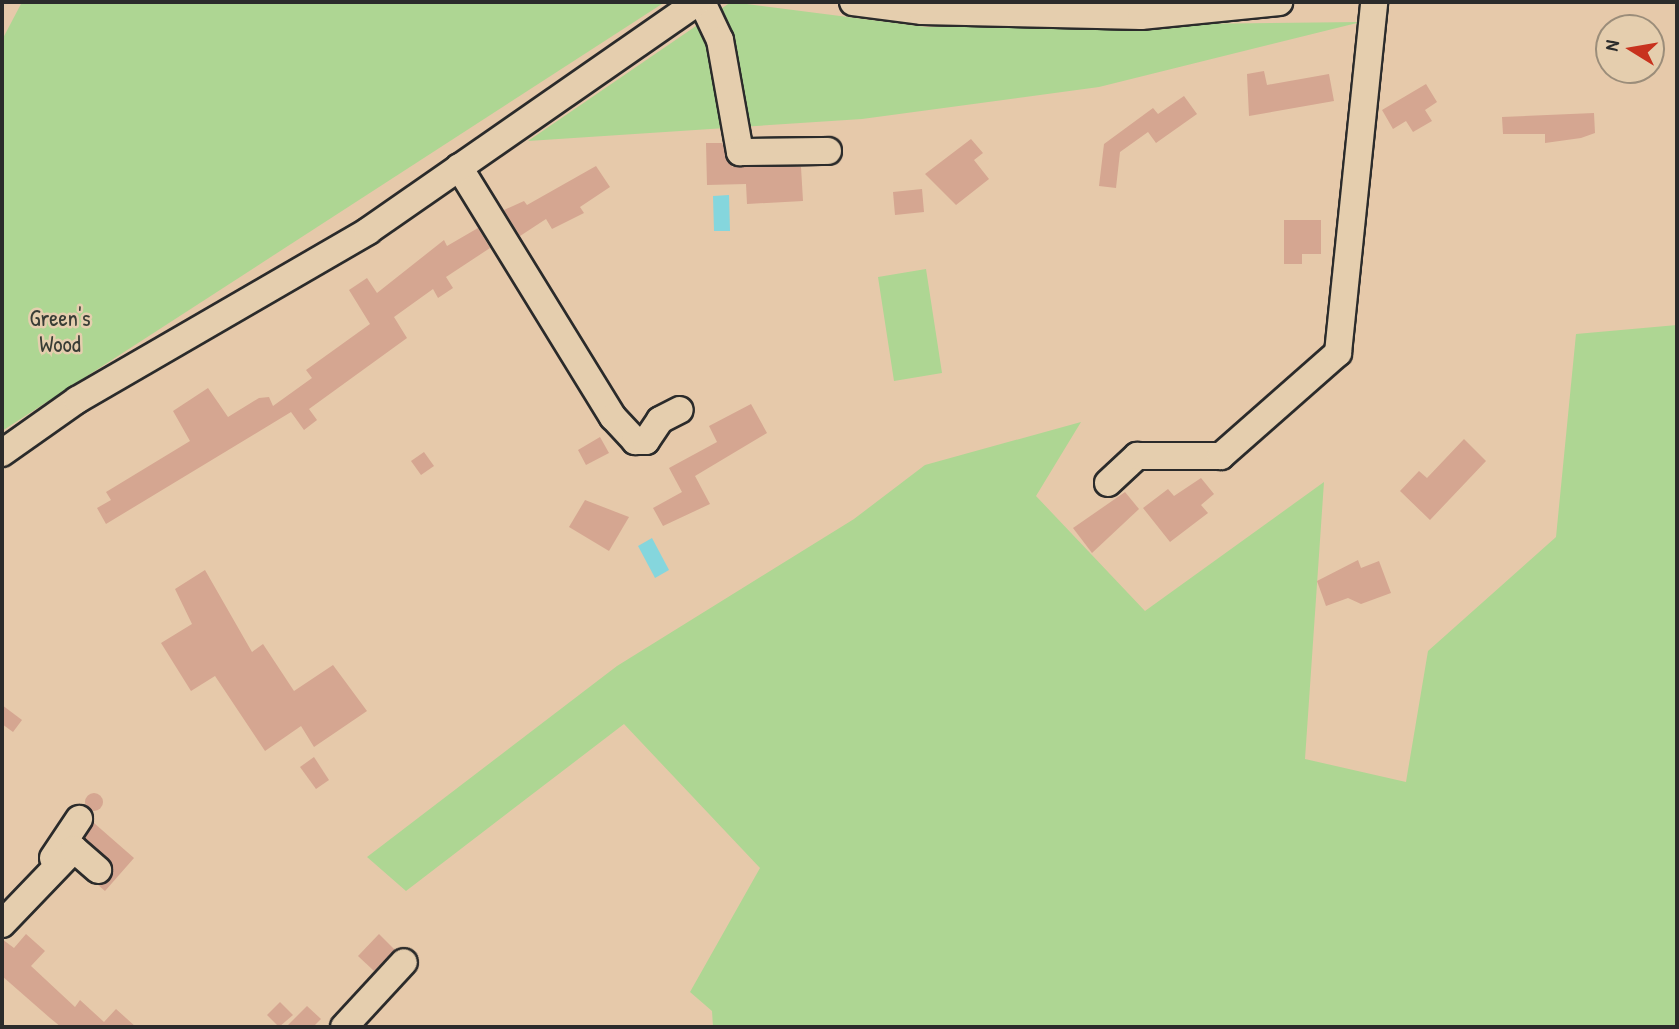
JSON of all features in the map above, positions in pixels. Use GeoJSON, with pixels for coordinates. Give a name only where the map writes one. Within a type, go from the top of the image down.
{"type":"FeatureCollection","features":[{"type":"Feature","properties":{"kind":"street"},"geometry":{"type":"LineString","coordinates":[[2,453],[77,400],[368,231],[700,2],[720,40],[740,152],[828,151]]}},
{"type":"Feature","properties":{"kind":"street"},"geometry":{"type":"LineString","coordinates":[[853,2],[922,11],[1141,16],[1279,2]]}},
{"type":"Feature","properties":{"kind":"street"},"geometry":{"type":"LineString","coordinates":[[1108,483],[1137,456],[1221,456],[1338,353],[1374,2]]}},
{"type":"Feature","properties":{"kind":"street"},"geometry":{"type":"LineString","coordinates":[[459,167],[612,417],[635,441],[646,441],[660,420],[680,410]]}},
{"type":"Feature","properties":{"kind":"street"},"geometry":{"type":"LineString","coordinates":[[2,914],[72,837],[79,819]]}},
{"type":"Feature","properties":{"kind":"street"},"geometry":{"type":"LineString","coordinates":[[2,925],[74,849],[98,870]]}},
{"type":"Feature","properties":{"kind":"street"},"geometry":{"type":"LineString","coordinates":[[344,1027],[404,962]]}},
{"type":"Feature","properties":{"kind":"green space","name":"Green's Wood"},"geometry":{"type":"Polygon","coordinates":[[[22,2],[665,2],[2,431],[2,40],[22,2]]]}},
{"type":"Feature","properties":{"kind":"green space"},"geometry":{"type":"Polygon","coordinates":[[[731,2],[926,27],[1361,22],[1099,87],[862,119],[528,141],[731,2]]]}},
{"type":"Feature","properties":{"kind":"green space"},"geometry":{"type":"Polygon","coordinates":[[[926,269],[942,373],[894,381],[878,277],[926,269]]]}},
{"type":"Feature","properties":{"kind":"green space"},"geometry":{"type":"Polygon","coordinates":[[[1677,325],[1677,1027],[713,1027],[712,1011],[690,992],[760,868],[624,724],[406,891],[367,857],[617,666],[854,519],[925,465],[1081,422],[1036,496],[1145,611],[1324,482],[1305,759],[1406,782],[1428,651],[1556,537],[1576,334],[1677,325]]]}},
{"type":"Feature","properties":{"kind":"water"},"geometry":{"type":"Polygon","coordinates":[[[729,195],[730,231],[714,231],[713,196],[729,195]]]}},
{"type":"Feature","properties":{"kind":"water"},"geometry":{"type":"Polygon","coordinates":[[[652,538],[669,570],[655,578],[638,546],[652,538]]]}},
{"type":"Feature","properties":{"kind":"building"},"geometry":{"type":"Polygon","coordinates":[[[1264,71],[1267,85],[1329,74],[1334,101],[1249,116],[1247,74],[1264,71]]]}},
{"type":"Feature","properties":{"kind":"building"},"geometry":{"type":"Polygon","coordinates":[[[1426,84],[1437,102],[1425,110],[1432,121],[1413,132],[1406,121],[1393,129],[1382,110],[1426,84]]]}},
{"type":"Feature","properties":{"kind":"building"},"geometry":{"type":"Polygon","coordinates":[[[1184,96],[1197,114],[1156,143],[1148,132],[1120,152],[1116,188],[1099,186],[1104,144],[1153,108],[1158,114],[1184,96]]]}},
{"type":"Feature","properties":{"kind":"building"},"geometry":{"type":"Polygon","coordinates":[[[1594,113],[1595,133],[1581,138],[1545,143],[1545,134],[1503,134],[1502,117],[1594,113]]]}},
{"type":"Feature","properties":{"kind":"building"},"geometry":{"type":"Polygon","coordinates":[[[971,139],[983,153],[974,160],[989,179],[956,205],[925,174],[971,139]]]}},
{"type":"Feature","properties":{"kind":"building"},"geometry":{"type":"Polygon","coordinates":[[[706,143],[722,143],[732,167],[801,167],[803,201],[747,204],[746,184],[707,185],[706,143]]]}},
{"type":"Feature","properties":{"kind":"building"},"geometry":{"type":"Polygon","coordinates":[[[596,166],[610,187],[580,207],[584,213],[552,229],[546,219],[520,236],[504,210],[524,201],[527,205],[596,166]]]}},
{"type":"Feature","properties":{"kind":"building"},"geometry":{"type":"Polygon","coordinates":[[[922,189],[924,212],[895,215],[893,192],[922,189]]]}},
{"type":"Feature","properties":{"kind":"building"},"geometry":{"type":"Polygon","coordinates":[[[1284,220],[1321,220],[1321,254],[1302,254],[1302,264],[1284,264],[1284,220]]]}},
{"type":"Feature","properties":{"kind":"building"},"geometry":{"type":"Polygon","coordinates":[[[478,228],[490,248],[446,277],[453,288],[438,298],[433,289],[394,317],[407,338],[309,409],[317,420],[304,430],[291,412],[106,524],[97,508],[111,500],[106,492],[190,441],[173,411],[208,388],[228,417],[259,398],[269,397],[273,406],[312,378],[306,370],[370,324],[349,290],[367,278],[377,293],[444,240],[447,246],[478,228]]]}},
{"type":"Feature","properties":{"kind":"building"},"geometry":{"type":"Polygon","coordinates":[[[751,404],[767,433],[695,476],[710,504],[663,526],[653,508],[682,492],[669,468],[717,442],[709,426],[751,404]]]}},
{"type":"Feature","properties":{"kind":"building"},"geometry":{"type":"Polygon","coordinates":[[[600,437],[609,453],[586,465],[578,450],[600,437]]]}},
{"type":"Feature","properties":{"kind":"building"},"geometry":{"type":"Polygon","coordinates":[[[1464,439],[1486,461],[1430,520],[1400,491],[1419,471],[1427,478],[1464,439]]]}},
{"type":"Feature","properties":{"kind":"building"},"geometry":{"type":"Polygon","coordinates":[[[424,452],[434,466],[421,475],[411,461],[424,452]]]}},
{"type":"Feature","properties":{"kind":"building"},"geometry":{"type":"Polygon","coordinates":[[[1201,478],[1214,494],[1201,505],[1208,513],[1170,542],[1143,508],[1168,489],[1174,496],[1201,478]]]}},
{"type":"Feature","properties":{"kind":"building"},"geometry":{"type":"Polygon","coordinates":[[[1125,492],[1139,509],[1092,553],[1073,528],[1125,492]]]}},
{"type":"Feature","properties":{"kind":"building"},"geometry":{"type":"Polygon","coordinates":[[[585,500],[629,517],[609,551],[569,527],[585,500]]]}},
{"type":"Feature","properties":{"kind":"building"},"geometry":{"type":"Polygon","coordinates":[[[1358,560],[1361,568],[1379,561],[1391,593],[1361,604],[1348,598],[1326,606],[1317,581],[1358,560]]]}},
{"type":"Feature","properties":{"kind":"building"},"geometry":{"type":"Polygon","coordinates":[[[205,570],[252,652],[263,644],[294,691],[333,665],[367,711],[314,747],[301,726],[265,751],[215,676],[191,691],[161,643],[192,624],[175,589],[205,570]]]}},
{"type":"Feature","properties":{"kind":"building"},"geometry":{"type":"Polygon","coordinates":[[[2,705],[22,720],[13,732],[2,724],[2,705]]]}},
{"type":"Feature","properties":{"kind":"building"},"geometry":{"type":"Polygon","coordinates":[[[314,757],[329,780],[316,789],[300,767],[314,757]]]}},
{"type":"Feature","properties":{"kind":"building"},"geometry":{"type":"Polygon","coordinates":[[[94,793],[100,796],[103,802],[100,808],[94,811],[88,808],[85,802],[88,796],[94,793]]]}},
{"type":"Feature","properties":{"kind":"building"},"geometry":{"type":"Polygon","coordinates":[[[94,823],[134,858],[105,891],[98,885],[110,880],[113,866],[85,838],[94,823]]]}},
{"type":"Feature","properties":{"kind":"building"},"geometry":{"type":"Polygon","coordinates":[[[26,934],[45,951],[31,966],[75,1007],[80,1000],[104,1022],[116,1009],[136,1027],[61,1027],[50,1018],[2,976],[2,939],[14,948],[26,934]]]}},
{"type":"Feature","properties":{"kind":"building"},"geometry":{"type":"Polygon","coordinates":[[[379,934],[395,950],[374,971],[358,956],[379,934]]]}},
{"type":"Feature","properties":{"kind":"building"},"geometry":{"type":"Polygon","coordinates":[[[280,1002],[293,1015],[279,1027],[267,1015],[280,1002]]]}},
{"type":"Feature","properties":{"kind":"building"},"geometry":{"type":"Polygon","coordinates":[[[307,1006],[321,1019],[313,1027],[286,1027],[307,1006]]]}}]}
